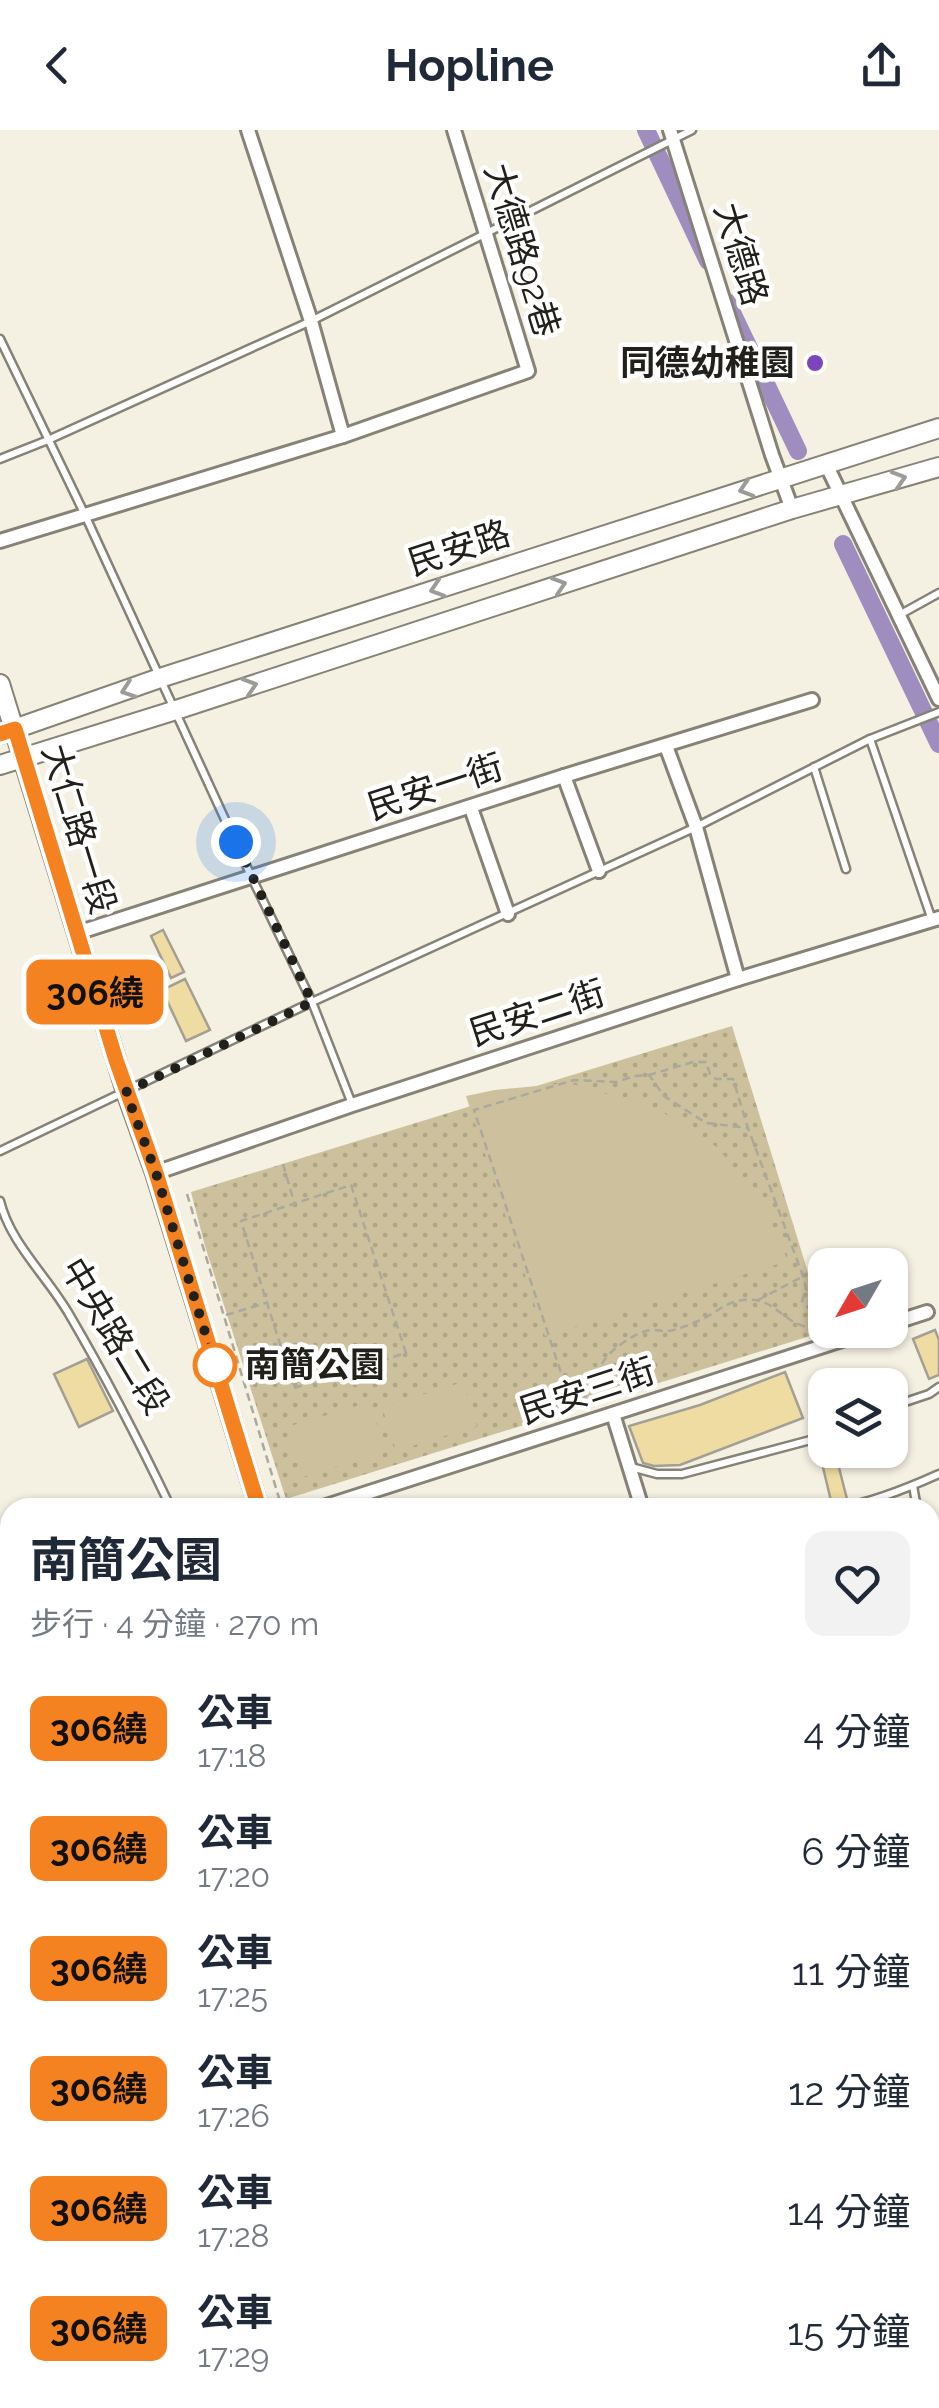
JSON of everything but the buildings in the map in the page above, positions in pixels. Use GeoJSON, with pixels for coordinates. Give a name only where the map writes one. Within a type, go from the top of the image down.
{"type":"FeatureCollection","features":[{"type":"Feature","properties":{"kind":"street"},"geometry":{"type":"LineString","coordinates":[[0,541],[342,436],[312,320],[248,130]]}},
{"type":"Feature","properties":{"kind":"street","name":"大德路92巷"},"geometry":{"type":"LineString","coordinates":[[342,436],[528,371],[454,130]]}},
{"type":"Feature","properties":{"kind":"street","name":"大德路"},"geometry":{"type":"LineString","coordinates":[[672,134],[792,509]]}},
{"type":"Feature","properties":{"kind":"street","name":"民安路"},"geometry":{"type":"LineString","coordinates":[[8,731],[160,678],[939,428]]}},
{"type":"Feature","properties":{"kind":"street"},"geometry":{"type":"LineString","coordinates":[[826,464],[939,699]]}},
{"type":"Feature","properties":{"kind":"street","name":"民安路"},"geometry":{"type":"LineString","coordinates":[[0,765],[792,509],[939,466]]}},
{"type":"Feature","properties":{"kind":"street","name":"大仁路一段"},"geometry":{"type":"LineString","coordinates":[[0,684],[8,731],[24,757],[256,1498]]}},
{"type":"Feature","properties":{"kind":"street","name":"民安一街"},"geometry":{"type":"LineString","coordinates":[[76,933],[812,700]]}},
{"type":"Feature","properties":{"kind":"street"},"geometry":{"type":"LineString","coordinates":[[666,746],[696,827],[738,979]]}},
{"type":"Feature","properties":{"kind":"street"},"geometry":{"type":"LineString","coordinates":[[564,776],[599,871]]}},
{"type":"Feature","properties":{"kind":"street"},"geometry":{"type":"LineString","coordinates":[[470,808],[508,914]]}},
{"type":"Feature","properties":{"kind":"street","name":"民安二街"},"geometry":{"type":"LineString","coordinates":[[156,1173],[738,979],[936,920]]}},
{"type":"Feature","properties":{"kind":"street"},"geometry":{"type":"LineString","coordinates":[[908,1318],[927,1312]]}},
{"type":"Feature","properties":{"kind":"street","name":"民安三街"},"geometry":{"type":"LineString","coordinates":[[351,1498],[816,1348]]}},
{"type":"Feature","properties":{"kind":"street"},"geometry":{"type":"LineString","coordinates":[[613,1414],[639,1498]]}},
{"type":"Feature","properties":{"kind":"lane"},"geometry":{"type":"LineString","coordinates":[[0,459],[312,320],[487,233],[672,134],[692,130]]}},
{"type":"Feature","properties":{"kind":"lane"},"geometry":{"type":"LineString","coordinates":[[0,338],[312,1002],[352,1105]]}},
{"type":"Feature","properties":{"kind":"lane"},"geometry":{"type":"LineString","coordinates":[[900,615],[939,594]]}},
{"type":"Feature","properties":{"kind":"lane"},"geometry":{"type":"LineString","coordinates":[[0,1151],[312,1002],[696,827],[870,739],[939,712]]}},
{"type":"Feature","properties":{"kind":"lane"},"geometry":{"type":"LineString","coordinates":[[870,739],[936,920]]}},
{"type":"Feature","properties":{"kind":"lane"},"geometry":{"type":"LineString","coordinates":[[814,767],[846,869]]}},
{"type":"Feature","properties":{"kind":"lane","name":"中央路二段"},"geometry":{"type":"LineString","coordinates":[[0,1201],[5,1221],[66,1310],[134,1430],[166,1498]]}},
{"type":"Feature","properties":{"kind":"lane"},"geometry":{"type":"LineString","coordinates":[[908,1400],[939,1387]]}},
{"type":"Feature","properties":{"kind":"lane"},"geometry":{"type":"LineString","coordinates":[[631,1467],[657,1474],[682,1474],[808,1440]]}},
{"type":"Feature","properties":{"kind":"lane"},"geometry":{"type":"LineString","coordinates":[[877,1498],[939,1474]]}},
{"type":"Feature","properties":{"kind":"lane"},"geometry":{"type":"LineString","coordinates":[[912,1486],[915,1498]]}},
{"type":"Feature","properties":{"kind":"path"},"geometry":{"type":"LineString","coordinates":[[576,1419],[474,1110],[574,1080],[617,1082],[693,1062],[706,1062],[716,1079],[733,1078],[806,1288],[802,1301],[818,1318],[817,1328],[804,1328],[757,1300]]}},
{"type":"Feature","properties":{"kind":"path"},"geometry":{"type":"LineString","coordinates":[[648,1075],[664,1096],[706,1123],[748,1128]]}},
{"type":"Feature","properties":{"kind":"path"},"geometry":{"type":"LineString","coordinates":[[283,1164],[295,1203]]}},
{"type":"Feature","properties":{"kind":"path"},"geometry":{"type":"LineString","coordinates":[[351,1185],[406,1354],[294,1388],[268,1302],[240,1220],[351,1185]]}},
{"type":"Feature","properties":{"kind":"path"},"geometry":{"type":"LineString","coordinates":[[187,1194],[279,1498]]}},
{"type":"Feature","properties":{"kind":"path"},"geometry":{"type":"LineString","coordinates":[[597,1412],[596,1381],[610,1352],[638,1334],[675,1330],[703,1319],[726,1303],[757,1300],[802,1276]]}},
{"type":"Feature","properties":{"kind":"path"},"geometry":{"type":"LineString","coordinates":[[224,1316],[268,1302]]}},
{"type":"Feature","properties":{"kind":"shaded area","name":"南簡公園"},"geometry":{"type":"Polygon","coordinates":[[[732,1026],[808,1273],[808,1337],[286,1498],[191,1192],[732,1026]]]}},
{"type":"Feature","properties":{"kind":"shaded area"},"geometry":{"type":"Polygon","coordinates":[[[569,1083],[658,1109],[718,1148],[764,1206],[788,1261],[545,1336],[466,1096],[569,1083]]]}},
{"type":"Feature","properties":{"kind":"shaded area"},"geometry":{"type":"Polygon","coordinates":[[[463,1382],[477,1426],[396,1451],[382,1407],[463,1382]]]}},
{"type":"Feature","properties":{"kind":"shaded area"},"geometry":{"type":"Polygon","coordinates":[[[370,1402],[385,1451],[303,1477],[287,1427],[370,1402]]]}},
{"type":"Feature","properties":{"kind":"waterway"},"geometry":{"type":"LineString","coordinates":[[646,130],[708,261]]}},
{"type":"Feature","properties":{"kind":"waterway"},"geometry":{"type":"LineString","coordinates":[[727,302],[798,451]]}},
{"type":"Feature","properties":{"kind":"waterway"},"geometry":{"type":"LineString","coordinates":[[843,544],[939,744]]}},
{"type":"Feature","properties":{"kind":"bus line","name":"306繞"},"geometry":{"type":"LineString","coordinates":[[0,734],[15,729],[256,1498]]}},
{"type":"Feature","properties":{"kind":"place","name":"同德幼稚園"},"geometry":{"type":"Point","coordinates":[815,363]}},
{"type":"Feature","properties":{"kind":"place","name":"南簡公園"},"geometry":{"type":"Point","coordinates":[215,1365]}},
{"type":"Feature","properties":{"kind":"route"},"geometry":{"type":"LineString","coordinates":[[215,1365],[156,1173],[126,1092],[312,1002],[236,842]]}}]}
